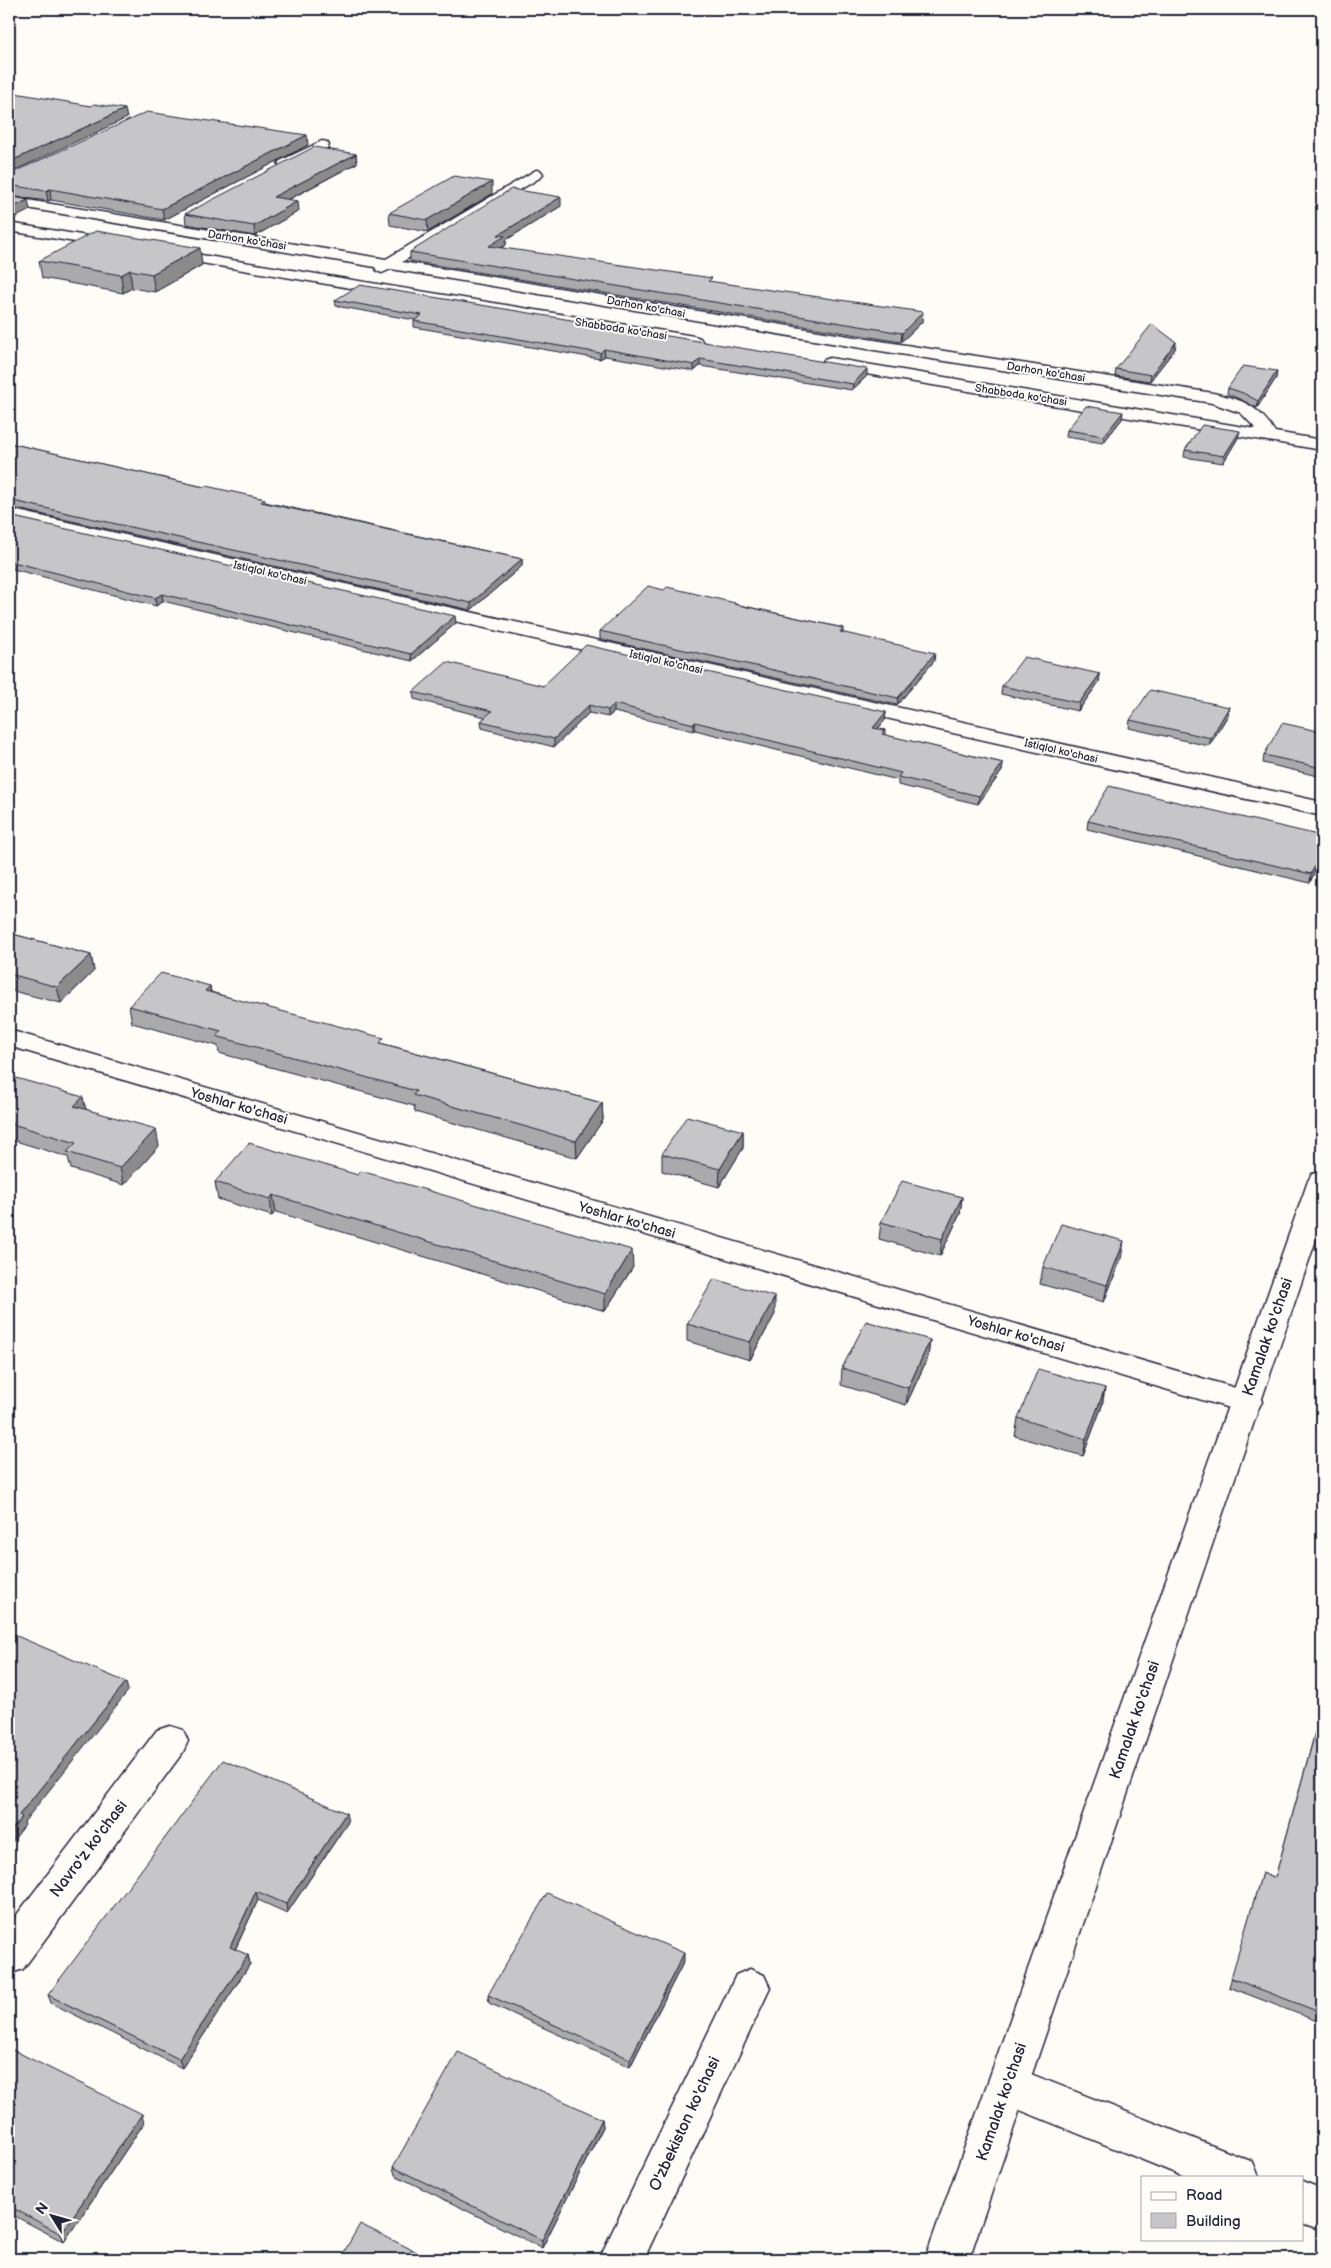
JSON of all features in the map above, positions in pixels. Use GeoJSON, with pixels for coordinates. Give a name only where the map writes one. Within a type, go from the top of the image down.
{"type":"FeatureCollection","features":[{"type":"Feature","properties":{"kind":"street"},"geometry":{"type":"LineString","coordinates":[[270,172],[322,145]]}},
{"type":"Feature","properties":{"kind":"street"},"geometry":{"type":"LineString","coordinates":[[356,284],[536,174]]}},
{"type":"Feature","properties":{"kind":"street","name":"Darhon ko'chasi"},"geometry":{"type":"LineString","coordinates":[[9,200],[865,343],[1213,398],[1240,405],[1258,417],[1269,436]]}},
{"type":"Feature","properties":{"kind":"street"},"geometry":{"type":"LineString","coordinates":[[166,227],[184,218]]}},
{"type":"Feature","properties":{"kind":"street"},"geometry":{"type":"LineString","coordinates":[[9,227],[134,248]]}},
{"type":"Feature","properties":{"kind":"street","name":"Shabboda ko'chasi"},"geometry":{"type":"LineString","coordinates":[[153,251],[713,344]]}},
{"type":"Feature","properties":{"kind":"street"},"geometry":{"type":"LineString","coordinates":[[537,314],[566,293]]}},
{"type":"Feature","properties":{"kind":"street","name":"Shabboda ko'chasi"},"geometry":{"type":"LineString","coordinates":[[810,360],[1322,445]]}},
{"type":"Feature","properties":{"kind":"street","name":"Istiqlol ko'chasi"},"geometry":{"type":"LineString","coordinates":[[9,515],[1322,810]]}},
{"type":"Feature","properties":{"kind":"street","name":"Yoshlar ko'chasi"},"geometry":{"type":"LineString","coordinates":[[9,1038],[1246,1402]]}},
{"type":"Feature","properties":{"kind":"street","name":"Kamalak ko'chasi"},"geometry":{"type":"LineString","coordinates":[[947,2259],[1322,1181]]}},
{"type":"Feature","properties":{"kind":"street","name":"Navro'z ko'chasi"},"geometry":{"type":"LineString","coordinates":[[9,1956],[170,1741]]}},
{"type":"Feature","properties":{"kind":"street","name":"O'zbekiston ko'chasi"},"geometry":{"type":"LineString","coordinates":[[621,2259],[750,1988]]}},
{"type":"Feature","properties":{"kind":"street"},"geometry":{"type":"LineString","coordinates":[[1008,2085],[1236,2176]]}},
{"type":"Feature","properties":{"kind":"street"},"geometry":{"type":"LineString","coordinates":[[1304,2203],[1322,2210]]}},
{"type":"Feature","properties":{"kind":"building"},"geometry":{"type":"Polygon","coordinates":[[[9,92],[91,106],[94,104],[125,109],[9,162],[9,92]]]}},
{"type":"Feature","properties":{"kind":"building"},"geometry":{"type":"Polygon","coordinates":[[[147,112],[307,135],[162,209],[50,189],[46,191],[9,185],[9,174],[147,112]]]}},
{"type":"Feature","properties":{"kind":"building"},"geometry":{"type":"Polygon","coordinates":[[[314,147],[356,154],[273,197],[298,201],[254,226],[185,214],[314,147]]]}},
{"type":"Feature","properties":{"kind":"building"},"geometry":{"type":"Polygon","coordinates":[[[454,176],[492,182],[427,220],[389,213],[454,176]]]}},
{"type":"Feature","properties":{"kind":"building"},"geometry":{"type":"Polygon","coordinates":[[[511,189],[561,197],[498,235],[505,236],[489,246],[712,278],[708,281],[923,312],[902,333],[410,252],[511,189]]]}},
{"type":"Feature","properties":{"kind":"building"},"geometry":{"type":"Polygon","coordinates":[[[9,196],[28,200],[9,209],[9,196]]]}},
{"type":"Feature","properties":{"kind":"building"},"geometry":{"type":"Polygon","coordinates":[[[96,231],[200,248],[152,274],[130,270],[121,275],[39,261],[96,231]]]}},
{"type":"Feature","properties":{"kind":"building"},"geometry":{"type":"Polygon","coordinates":[[[360,285],[867,369],[853,384],[700,359],[694,365],[604,349],[600,353],[414,321],[422,315],[335,300],[360,285]]]}},
{"type":"Feature","properties":{"kind":"building"},"geometry":{"type":"Polygon","coordinates":[[[1152,324],[1176,342],[1151,375],[1116,369],[1152,324]]]}},
{"type":"Feature","properties":{"kind":"building"},"geometry":{"type":"Polygon","coordinates":[[[1243,366],[1277,371],[1258,401],[1228,388],[1243,366]]]}},
{"type":"Feature","properties":{"kind":"building"},"geometry":{"type":"Polygon","coordinates":[[[1086,406],[1123,412],[1104,436],[1067,430],[1086,406]]]}},
{"type":"Feature","properties":{"kind":"building"},"geometry":{"type":"Polygon","coordinates":[[[1202,425],[1240,431],[1224,456],[1185,450],[1202,425]]]}},
{"type":"Feature","properties":{"kind":"building"},"geometry":{"type":"Polygon","coordinates":[[[9,443],[265,499],[261,502],[522,559],[471,603],[9,500],[9,443]]]}},
{"type":"Feature","properties":{"kind":"building"},"geometry":{"type":"Polygon","coordinates":[[[9,516],[455,616],[411,654],[162,594],[155,598],[9,561],[9,516]]]}},
{"type":"Feature","properties":{"kind":"building"},"geometry":{"type":"Polygon","coordinates":[[[648,586],[664,590],[667,587],[843,628],[840,632],[935,653],[898,698],[600,631],[648,586]]]}},
{"type":"Feature","properties":{"kind":"building"},"geometry":{"type":"Polygon","coordinates":[[[586,645],[886,712],[873,728],[885,730],[882,734],[1003,763],[979,796],[898,777],[901,773],[614,704],[608,710],[589,705],[554,739],[481,721],[492,711],[413,692],[447,662],[543,686],[586,645]]]}},
{"type":"Feature","properties":{"kind":"building"},"geometry":{"type":"Polygon","coordinates":[[[1024,657],[1100,674],[1079,703],[1002,686],[1024,657]]]}},
{"type":"Feature","properties":{"kind":"building"},"geometry":{"type":"Polygon","coordinates":[[[1150,690],[1229,707],[1211,738],[1130,720],[1150,690]]]}},
{"type":"Feature","properties":{"kind":"building"},"geometry":{"type":"Polygon","coordinates":[[[1282,723],[1322,732],[1322,768],[1264,755],[1282,723]]]}},
{"type":"Feature","properties":{"kind":"building"},"geometry":{"type":"Polygon","coordinates":[[[1109,786],[1322,836],[1322,851],[1311,874],[1088,821],[1109,786]]]}},
{"type":"Feature","properties":{"kind":"building"},"geometry":{"type":"Polygon","coordinates":[[[9,933],[91,955],[57,987],[9,973],[9,933]]]}},
{"type":"Feature","properties":{"kind":"building"},"geometry":{"type":"Polygon","coordinates":[[[161,973],[210,986],[205,991],[384,1038],[380,1043],[602,1103],[576,1141],[413,1095],[416,1091],[216,1036],[221,1031],[129,1006],[161,973]]]}},
{"type":"Feature","properties":{"kind":"building"},"geometry":{"type":"Polygon","coordinates":[[[9,1076],[83,1097],[74,1106],[156,1129],[120,1168],[67,1152],[76,1143],[9,1123],[9,1076]]]}},
{"type":"Feature","properties":{"kind":"building"},"geometry":{"type":"Polygon","coordinates":[[[687,1116],[743,1131],[720,1169],[662,1154],[687,1116]]]}},
{"type":"Feature","properties":{"kind":"building"},"geometry":{"type":"Polygon","coordinates":[[[249,1143],[358,1175],[361,1171],[632,1250],[605,1294],[273,1195],[270,1199],[215,1182],[249,1143]]]}},
{"type":"Feature","properties":{"kind":"building"},"geometry":{"type":"Polygon","coordinates":[[[902,1181],[962,1197],[942,1239],[881,1222],[902,1181]]]}},
{"type":"Feature","properties":{"kind":"building"},"geometry":{"type":"Polygon","coordinates":[[[1061,1224],[1124,1241],[1107,1285],[1043,1267],[1061,1224]]]}},
{"type":"Feature","properties":{"kind":"building"},"geometry":{"type":"Polygon","coordinates":[[[714,1279],[775,1297],[750,1342],[687,1324],[714,1279]]]}},
{"type":"Feature","properties":{"kind":"building"},"geometry":{"type":"Polygon","coordinates":[[[866,1321],[930,1340],[908,1388],[842,1368],[866,1321]]]}},
{"type":"Feature","properties":{"kind":"building"},"geometry":{"type":"Polygon","coordinates":[[[1038,1369],[1105,1388],[1086,1439],[1018,1418],[1038,1369]]]}},
{"type":"Feature","properties":{"kind":"building"},"geometry":{"type":"Polygon","coordinates":[[[12,1634],[126,1682],[19,1815],[22,1817],[9,1833],[9,1638],[12,1634]]]}},
{"type":"Feature","properties":{"kind":"building"},"geometry":{"type":"Polygon","coordinates":[[[1322,1708],[1322,2013],[1231,1978],[1262,1873],[1275,1878],[1322,1708]]]}},
{"type":"Feature","properties":{"kind":"building"},"geometry":{"type":"Polygon","coordinates":[[[223,1760],[346,1813],[286,1904],[256,1891],[230,1947],[248,1955],[179,2059],[48,1995],[223,1760]]]}},
{"type":"Feature","properties":{"kind":"building"},"geometry":{"type":"Polygon","coordinates":[[[547,1893],[684,1953],[630,2059],[488,1995],[547,1893]]]}},
{"type":"Feature","properties":{"kind":"building"},"geometry":{"type":"Polygon","coordinates":[[[9,2048],[142,2114],[61,2234],[9,2206],[9,2048]]]}},
{"type":"Feature","properties":{"kind":"building"},"geometry":{"type":"Polygon","coordinates":[[[458,2052],[602,2119],[542,2240],[393,2167],[458,2052]]]}},
{"type":"Feature","properties":{"kind":"building"},"geometry":{"type":"Polygon","coordinates":[[[360,2224],[431,2259],[340,2259],[360,2224]]]}}]}
